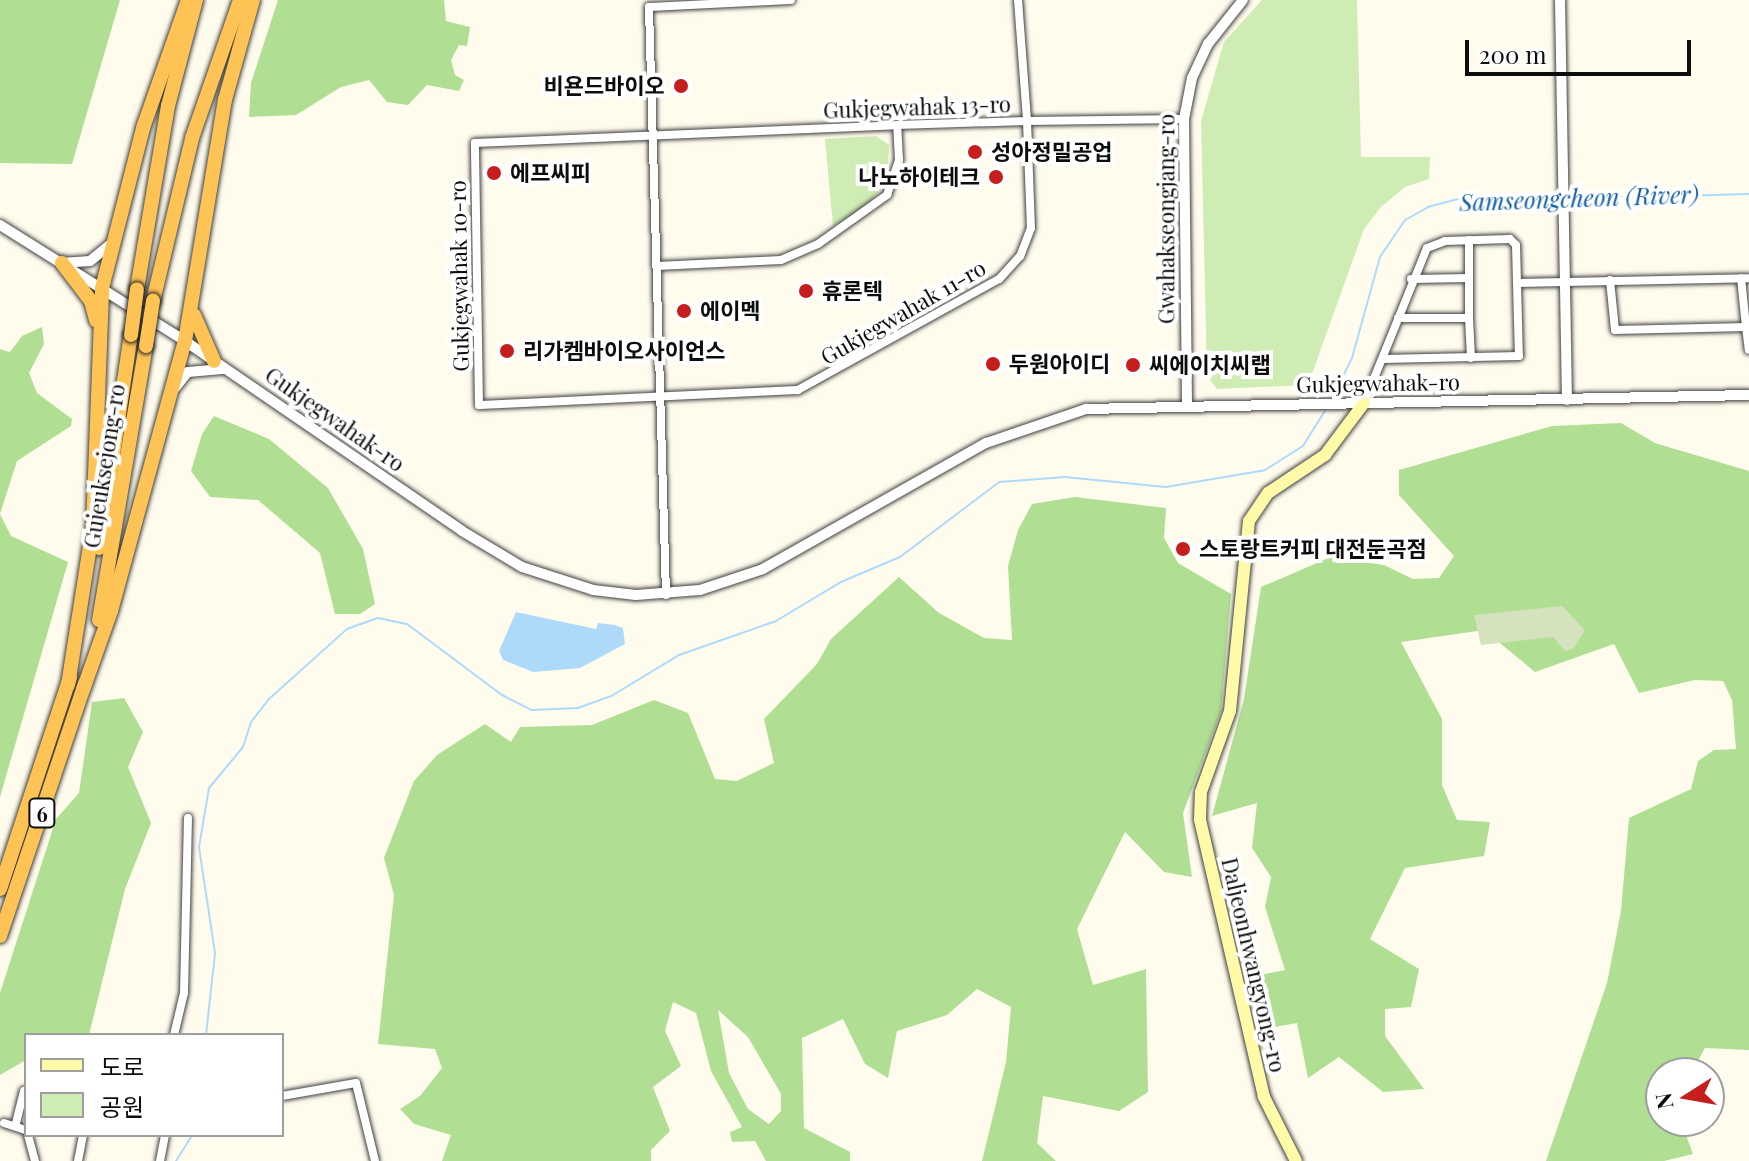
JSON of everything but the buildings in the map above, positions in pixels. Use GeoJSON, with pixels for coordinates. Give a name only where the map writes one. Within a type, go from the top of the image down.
{"type":"FeatureCollection","features":[{"type":"Feature","properties":{"kind":"highway"},"geometry":{"type":"LineString","coordinates":[[68,685],[93,527],[98,328],[102,288],[144,125],[188,0]]}},
{"type":"Feature","properties":{"kind":"highway","name":"Gujeuksejong-ro"},"geometry":{"type":"LineString","coordinates":[[0,889],[68,685],[107,504],[137,289],[168,106],[196,0]]}},
{"type":"Feature","properties":{"kind":"highway","name":"Gujeuksejong-ro"},"geometry":{"type":"LineString","coordinates":[[0,936],[83,690],[124,496],[153,301],[192,138],[240,0]]}},
{"type":"Feature","properties":{"kind":"highway"},"geometry":{"type":"LineString","coordinates":[[83,690],[111,611],[185,341],[225,100],[253,0]]}},
{"type":"Feature","properties":{"kind":"highway"},"geometry":{"type":"LineString","coordinates":[[62,263],[91,301],[98,328]]}},
{"type":"Feature","properties":{"kind":"highway"},"geometry":{"type":"LineString","coordinates":[[193,297],[198,332],[220,365]]}},
{"type":"Feature","properties":{"kind":"main road","name":"Daljeonhwangyong-ro"},"geometry":{"type":"LineString","coordinates":[[1296,1161],[1264,1097],[1200,819],[1208,772],[1230,711],[1249,521],[1268,493],[1325,455],[1364,403]]}},
{"type":"Feature","properties":{"kind":"street"},"geometry":{"type":"LineString","coordinates":[[666,595],[649,7],[791,0]]}},
{"type":"Feature","properties":{"kind":"street"},"geometry":{"type":"LineString","coordinates":[[1018,0],[1027,121]]}},
{"type":"Feature","properties":{"kind":"street","name":"Gwahakseongjang-ro"},"geometry":{"type":"LineString","coordinates":[[1187,406],[1184,119],[1192,78],[1208,44],[1243,0]]}},
{"type":"Feature","properties":{"kind":"street"},"geometry":{"type":"LineString","coordinates":[[1560,0],[1567,400]]}},
{"type":"Feature","properties":{"kind":"street","name":"Gukjegwahak 13-ro"},"geometry":{"type":"LineString","coordinates":[[652,135],[1027,121],[1184,119]]}},
{"type":"Feature","properties":{"kind":"street","name":"Gukjegwahak 11-ro"},"geometry":{"type":"LineString","coordinates":[[661,398],[798,390],[999,279],[1020,256],[1031,228],[1027,121]]}},
{"type":"Feature","properties":{"kind":"street"},"geometry":{"type":"LineString","coordinates":[[657,266],[781,260],[818,244],[887,195],[899,160],[897,125]]}},
{"type":"Feature","properties":{"kind":"street","name":"Gukjegwahak 10-ro"},"geometry":{"type":"LineString","coordinates":[[652,135],[475,143],[479,405],[661,398]]}},
{"type":"Feature","properties":{"kind":"street","name":"Gukjegwahak-ro"},"geometry":{"type":"LineString","coordinates":[[0,225],[185,341],[522,567],[593,590],[666,595],[700,590],[763,569],[1018,428],[1086,409],[1749,395]]}},
{"type":"Feature","properties":{"kind":"street"},"geometry":{"type":"LineString","coordinates":[[1364,403],[1411,279],[1427,248],[1469,240],[1510,239],[1516,245],[1519,356],[1383,359]]}},
{"type":"Feature","properties":{"kind":"street"},"geometry":{"type":"LineString","coordinates":[[1469,240],[1471,358]]}},
{"type":"Feature","properties":{"kind":"street"},"geometry":{"type":"LineString","coordinates":[[62,263],[90,261],[112,243]]}},
{"type":"Feature","properties":{"kind":"street"},"geometry":{"type":"LineString","coordinates":[[1411,279],[1469,278]]}},
{"type":"Feature","properties":{"kind":"street"},"geometry":{"type":"LineString","coordinates":[[1517,283],[1745,278],[1749,350]]}},
{"type":"Feature","properties":{"kind":"street"},"geometry":{"type":"LineString","coordinates":[[1610,280],[1615,330],[1746,327]]}},
{"type":"Feature","properties":{"kind":"street"},"geometry":{"type":"LineString","coordinates":[[1398,318],[1469,318]]}},
{"type":"Feature","properties":{"kind":"street"},"geometry":{"type":"LineString","coordinates":[[171,394],[188,372],[220,365]]}},
{"type":"Feature","properties":{"kind":"street"},"geometry":{"type":"LineString","coordinates":[[174,1033],[184,993],[188,818]]}},
{"type":"Feature","properties":{"kind":"street"},"geometry":{"type":"LineString","coordinates":[[284,1096],[356,1083],[375,1161]]}},
{"type":"Feature","properties":{"kind":"street"},"geometry":{"type":"LineString","coordinates":[[16,1123],[24,1091]]}},
{"type":"Feature","properties":{"kind":"street"},"geometry":{"type":"LineString","coordinates":[[4,1123],[16,1123],[24,1130]]}},
{"type":"Feature","properties":{"kind":"street"},"geometry":{"type":"LineString","coordinates":[[28,1137],[35,1161]]}},
{"type":"Feature","properties":{"kind":"street"},"geometry":{"type":"LineString","coordinates":[[78,1161],[83,1137]]}},
{"type":"Feature","properties":{"kind":"street"},"geometry":{"type":"LineString","coordinates":[[160,1161],[165,1137]]}},
{"type":"Feature","properties":{"kind":"green space"},"geometry":{"type":"Polygon","coordinates":[[[0,0],[120,0],[72,164],[0,163],[0,0]]]}},
{"type":"Feature","properties":{"kind":"green space"},"geometry":{"type":"Polygon","coordinates":[[[278,0],[444,0],[446,21],[470,27],[467,46],[459,45],[451,60],[455,75],[464,80],[459,91],[427,85],[408,105],[387,102],[369,80],[341,87],[296,115],[249,117],[251,83],[278,0]]]}},
{"type":"Feature","properties":{"kind":"green space"},"geometry":{"type":"Polygon","coordinates":[[[1262,0],[1357,0],[1361,157],[1430,157],[1429,179],[1405,187],[1381,207],[1364,229],[1308,385],[1217,389],[1207,376],[1201,121],[1224,42],[1262,0]]]}},
{"type":"Feature","properties":{"kind":"green space"},"geometry":{"type":"Polygon","coordinates":[[[876,136],[889,145],[887,182],[865,207],[833,226],[825,139],[876,136]]]}},
{"type":"Feature","properties":{"kind":"green space"},"geometry":{"type":"Polygon","coordinates":[[[42,327],[44,344],[29,373],[37,393],[72,419],[71,426],[17,461],[0,514],[0,349],[10,352],[22,336],[42,327]]]}},
{"type":"Feature","properties":{"kind":"green space"},"geometry":{"type":"Polygon","coordinates":[[[214,416],[269,439],[328,488],[363,549],[375,604],[360,614],[335,614],[320,553],[258,500],[210,497],[191,471],[202,434],[214,416]]]}},
{"type":"Feature","properties":{"kind":"green space"},"geometry":{"type":"Polygon","coordinates":[[[1621,423],[1655,443],[1749,471],[1749,1050],[1705,1048],[1700,1057],[1645,1057],[1645,1137],[1687,1137],[1693,1154],[1664,1161],[1546,1161],[1607,983],[1621,911],[1629,818],[1691,789],[1698,761],[1714,750],[1736,749],[1732,700],[1723,681],[1695,680],[1639,693],[1614,644],[1535,672],[1484,630],[1401,642],[1442,719],[1442,785],[1457,820],[1490,822],[1484,856],[1405,868],[1370,939],[1419,969],[1411,1007],[1385,1009],[1385,1036],[1424,1089],[1383,1092],[1339,1057],[1308,1078],[1297,1023],[1262,1029],[1250,977],[1285,970],[1265,907],[1271,877],[1252,848],[1257,803],[1212,816],[1244,699],[1261,587],[1331,557],[1384,565],[1413,579],[1439,578],[1454,556],[1399,495],[1399,470],[1552,426],[1621,423]]]}},
{"type":"Feature","properties":{"kind":"green space"},"geometry":{"type":"Polygon","coordinates":[[[1075,497],[1166,508],[1164,538],[1178,563],[1231,594],[1221,711],[1183,813],[1192,877],[1164,872],[1125,832],[1077,929],[1093,985],[1146,969],[1148,1092],[1119,1111],[1043,1096],[1037,1143],[1056,1161],[982,1161],[1006,1062],[1011,1007],[977,989],[947,1015],[897,1031],[888,1078],[865,1064],[843,1019],[802,1038],[804,1128],[850,1152],[850,1161],[766,1161],[755,1141],[732,1142],[730,1132],[742,1127],[711,1071],[696,1013],[673,1002],[665,1031],[681,1066],[653,1087],[670,1131],[651,1150],[651,1161],[442,1161],[451,1135],[414,1124],[400,1109],[420,1096],[442,1068],[435,1049],[378,1044],[394,895],[384,858],[414,781],[437,755],[485,724],[511,742],[520,727],[592,725],[654,700],[688,713],[715,779],[737,781],[774,763],[764,719],[817,664],[831,639],[899,577],[939,613],[984,638],[1012,640],[1008,566],[1018,530],[1032,504],[1075,497]],[[718,1010],[729,1073],[748,1109],[769,1124],[781,1111],[781,1094],[748,1037],[718,1010]]]}},
{"type":"Feature","properties":{"kind":"green space"},"geometry":{"type":"Polygon","coordinates":[[[0,514],[11,536],[68,562],[0,797],[0,514]]]}},
{"type":"Feature","properties":{"kind":"green space"},"geometry":{"type":"Polygon","coordinates":[[[1562,606],[1585,630],[1574,648],[1565,651],[1553,637],[1481,645],[1474,615],[1562,606]]]}},
{"type":"Feature","properties":{"kind":"green space"},"geometry":{"type":"Polygon","coordinates":[[[124,698],[143,732],[128,767],[151,823],[125,889],[89,1033],[24,1033],[24,1061],[0,1075],[0,993],[56,819],[79,793],[92,702],[124,698]]]}},
{"type":"Feature","properties":{"kind":"water"},"geometry":{"type":"Polygon","coordinates":[[[516,612],[596,629],[598,623],[615,625],[623,628],[625,644],[580,668],[533,672],[503,660],[499,651],[516,612]]]}},
{"type":"Feature","properties":{"kind":"waterway","name":"Samseongcheon (River)"},"geometry":{"type":"LineString","coordinates":[[1567,199],[1749,194]]}},
{"type":"Feature","properties":{"kind":"waterway","name":"Samseongcheon (River)"},"geometry":{"type":"LineString","coordinates":[[1331,401],[1352,358],[1380,257],[1405,220],[1428,207],[1466,197],[1560,199]]}},
{"type":"Feature","properties":{"kind":"waterway","name":"Samseongcheon (River)"},"geometry":{"type":"LineString","coordinates":[[206,1033],[215,953],[199,847],[209,788],[243,747],[251,722],[269,699],[347,629],[378,618],[407,624],[502,695],[531,710],[578,708],[613,695],[679,655],[776,621],[841,582],[900,557],[999,482],[1065,477],[1166,487],[1265,470],[1303,446],[1328,406]]}},
{"type":"Feature","properties":{"kind":"waterway","name":"Samseongcheon (River)"},"geometry":{"type":"LineString","coordinates":[[176,1161],[191,1137]]}},
{"type":"Feature","properties":{"kind":"place","name":"비욘드바이오"},"geometry":{"type":"Point","coordinates":[681,86]}},
{"type":"Feature","properties":{"kind":"place","name":"성아정밀공업"},"geometry":{"type":"Point","coordinates":[975,152]}},
{"type":"Feature","properties":{"kind":"place","name":"에프씨피"},"geometry":{"type":"Point","coordinates":[494,173]}},
{"type":"Feature","properties":{"kind":"place","name":"나노하이테크"},"geometry":{"type":"Point","coordinates":[996,177]}},
{"type":"Feature","properties":{"kind":"place","name":"휴론텍"},"geometry":{"type":"Point","coordinates":[806,291]}},
{"type":"Feature","properties":{"kind":"place","name":"에이멕"},"geometry":{"type":"Point","coordinates":[684,311]}},
{"type":"Feature","properties":{"kind":"place","name":"리가켐바이오사이언스"},"geometry":{"type":"Point","coordinates":[507,351]}},
{"type":"Feature","properties":{"kind":"place","name":"두원아이디"},"geometry":{"type":"Point","coordinates":[993,364]}},
{"type":"Feature","properties":{"kind":"place","name":"씨에이치씨랩"},"geometry":{"type":"Point","coordinates":[1133,365]}},
{"type":"Feature","properties":{"kind":"place","name":"스토랑트커피 대전둔곡점"},"geometry":{"type":"Point","coordinates":[1183,549]}}]}
